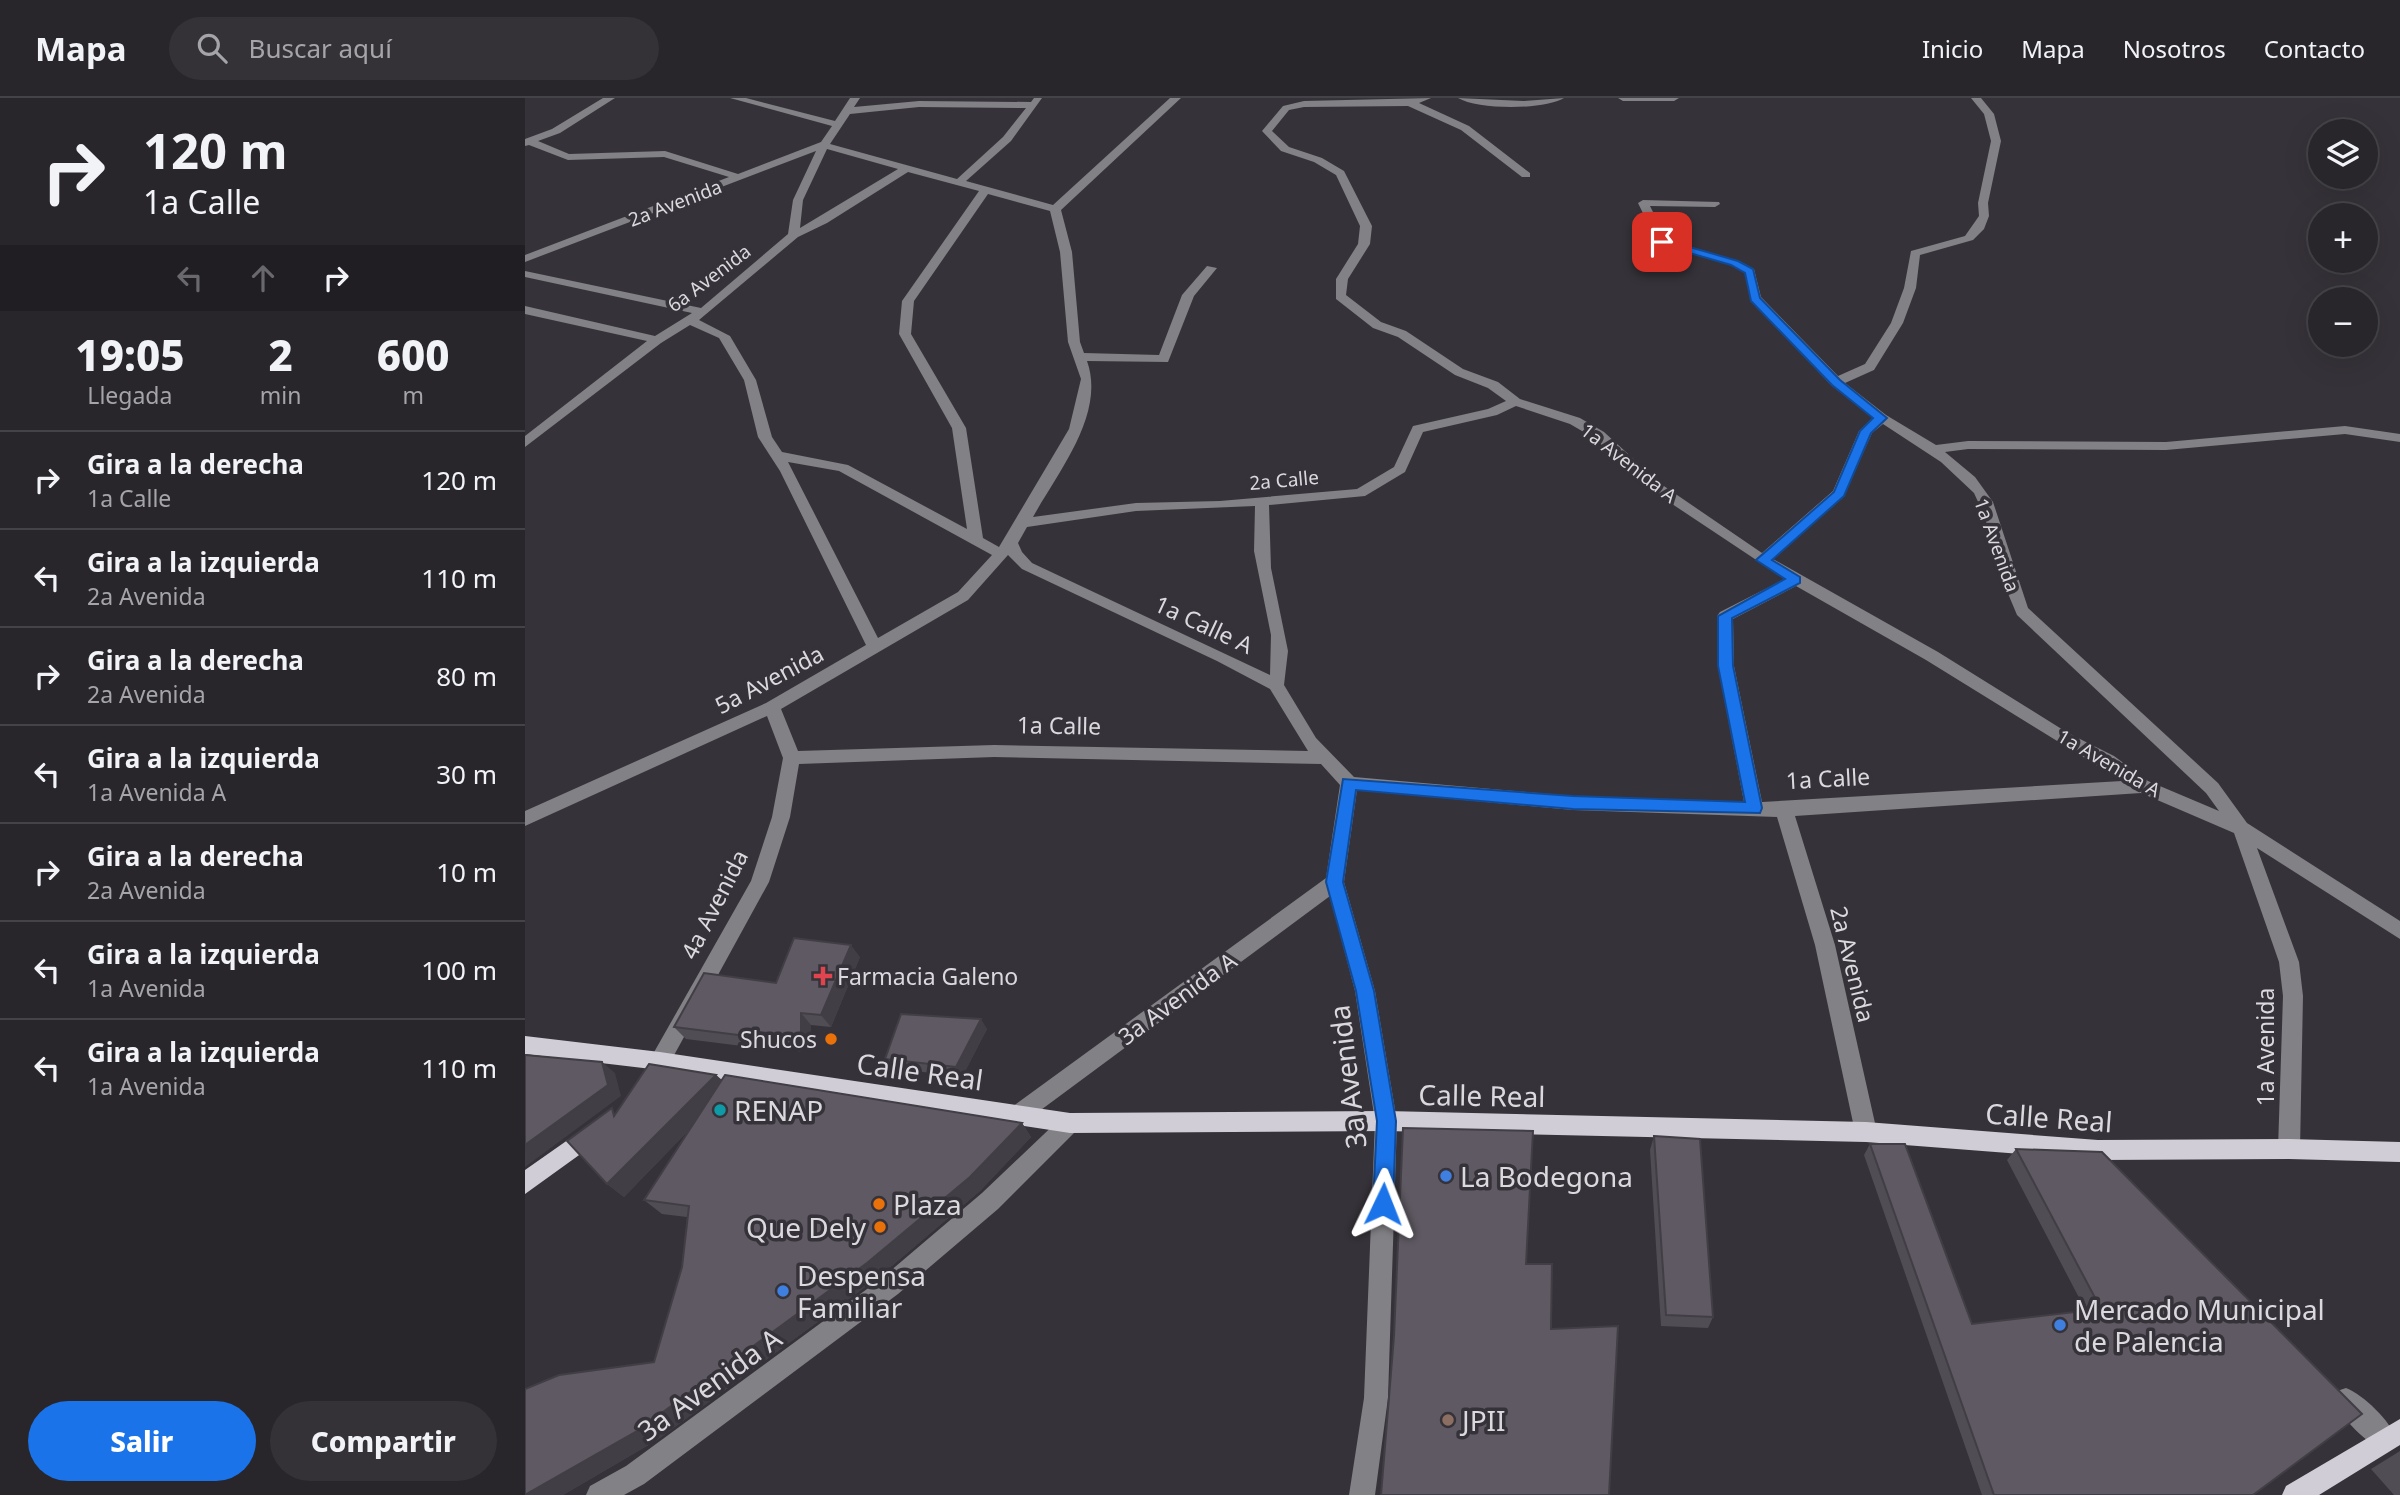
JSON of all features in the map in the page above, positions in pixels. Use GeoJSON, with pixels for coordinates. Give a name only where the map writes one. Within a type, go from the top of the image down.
{"type":"FeatureCollection","features":[{"type":"Feature","properties":{"kind":"main road","name":"Calle Real"},"geometry":{"type":"LineString","coordinates":[[525,1045],[660,1061],[1070,1123],[1386,1121],[1866,1132],[2098,1150],[2288,1149],[2400,1152]]}},
{"type":"Feature","properties":{"kind":"main road","name":"4a Avenida"},"geometry":{"type":"LineString","coordinates":[[647,1082],[660,1061]]}},
{"type":"Feature","properties":{"kind":"main road"},"geometry":{"type":"LineString","coordinates":[[525,1183],[612,1119]]}},
{"type":"Feature","properties":{"kind":"main road"},"geometry":{"type":"LineString","coordinates":[[2295,1495],[2393,1435]]}},
{"type":"Feature","properties":{"kind":"street"},"geometry":{"type":"LineString","coordinates":[[526,142],[556,131],[610,98]]}},
{"type":"Feature","properties":{"kind":"street"},"geometry":{"type":"LineString","coordinates":[[735,98],[836,124]]}},
{"type":"Feature","properties":{"kind":"street"},"geometry":{"type":"LineString","coordinates":[[793,235],[792,217],[823,145],[855,98]]}},
{"type":"Feature","properties":{"kind":"street"},"geometry":{"type":"LineString","coordinates":[[823,145],[1055,209],[1177,98]]}},
{"type":"Feature","properties":{"kind":"street"},"geometry":{"type":"LineString","coordinates":[[1410,103],[1426,98]]}},
{"type":"Feature","properties":{"kind":"street"},"geometry":{"type":"LineString","coordinates":[[1463,98],[1519,103],[1559,98]]}},
{"type":"Feature","properties":{"kind":"street"},"geometry":{"type":"LineString","coordinates":[[1623,98],[1674,98]]}},
{"type":"Feature","properties":{"kind":"street"},"geometry":{"type":"LineString","coordinates":[[1836,382],[1870,367],[1897,323],[1910,288],[1915,253],[1969,237],[1978,229],[1984,216],[1987,177],[1997,149],[1989,114],[1976,98]]}},
{"type":"Feature","properties":{"kind":"street"},"geometry":{"type":"LineString","coordinates":[[846,111],[965,101],[1035,102]]}},
{"type":"Feature","properties":{"kind":"street"},"geometry":{"type":"LineString","coordinates":[[959,182],[1007,139],[1035,102]]}},
{"type":"Feature","properties":{"kind":"street"},"geometry":{"type":"LineString","coordinates":[[1410,103],[1465,128],[1526,175]]}},
{"type":"Feature","properties":{"kind":"street","name":"1a Avenida A"},"geometry":{"type":"LineString","coordinates":[[1410,103],[1304,104],[1286,108],[1267,131],[1285,149],[1318,160],[1340,173],[1366,226],[1364,244],[1342,279],[1340,296],[1377,325],[1402,334],[1459,372],[1493,385],[1515,402],[1574,421],[1599,435],[1656,486],[1763,560],[1932,656],[2062,737],[2108,761],[2142,786],[2241,828]]}},
{"type":"Feature","properties":{"kind":"street"},"geometry":{"type":"LineString","coordinates":[[526,142],[568,158],[665,155],[741,178]]}},
{"type":"Feature","properties":{"kind":"street","name":"2a Avenida"},"geometry":{"type":"LineString","coordinates":[[525,259],[823,145]]}},
{"type":"Feature","properties":{"kind":"street","name":"6a Avenida"},"geometry":{"type":"LineString","coordinates":[[525,443],[657,340],[703,312],[793,235],[823,221],[907,168]]}},
{"type":"Feature","properties":{"kind":"street"},"geometry":{"type":"LineString","coordinates":[[976,541],[959,428],[905,334],[908,301],[985,190]]}},
{"type":"Feature","properties":{"kind":"street","name":"1a Avenida"},"geometry":{"type":"LineString","coordinates":[[1715,204],[1643,203],[1662,242],[1735,263],[1750,271],[1755,298],[1836,382],[1881,418],[1895,424],[1971,481],[1986,500],[2009,584],[2022,611],[2212,788],[2241,828],[2289,962],[2293,996],[2288,1149]]}},
{"type":"Feature","properties":{"kind":"street","name":"5a Avenida"},"geometry":{"type":"LineString","coordinates":[[525,819],[772,707],[963,596],[1006,549],[1076,429],[1087,379],[1074,342],[1066,252],[1055,209]]}},
{"type":"Feature","properties":{"kind":"street"},"geometry":{"type":"LineString","coordinates":[[1079,357],[1164,359],[1188,295],[1211,268]]}},
{"type":"Feature","properties":{"kind":"street"},"geometry":{"type":"LineString","coordinates":[[525,274],[703,312]]}},
{"type":"Feature","properties":{"kind":"street"},"geometry":{"type":"LineString","coordinates":[[525,310],[657,340]]}},
{"type":"Feature","properties":{"kind":"street"},"geometry":{"type":"LineString","coordinates":[[689,320],[724,336],[750,380],[765,438],[779,456],[875,648]]}},
{"type":"Feature","properties":{"kind":"street","name":"2a Calle"},"geometry":{"type":"LineString","coordinates":[[1022,523],[1136,507],[1360,493],[1399,469],[1418,429],[1492,412],[1515,402]]}},
{"type":"Feature","properties":{"kind":"street"},"geometry":{"type":"LineString","coordinates":[[1763,560],[1795,535],[1839,493],[1866,431],[1881,418]]}},
{"type":"Feature","properties":{"kind":"street"},"geometry":{"type":"LineString","coordinates":[[1931,450],[1968,445],[2166,446],[2345,430],[2400,438]]}},
{"type":"Feature","properties":{"kind":"street","name":"1a Calle A"},"geometry":{"type":"LineString","coordinates":[[779,456],[843,468],[976,541],[1006,549],[1027,566],[1223,657],[1276,685]]}},
{"type":"Feature","properties":{"kind":"street"},"geometry":{"type":"LineString","coordinates":[[1262,501],[1261,551],[1268,593],[1279,628],[1281,671],[1276,685],[1310,742],[1349,783]]}},
{"type":"Feature","properties":{"kind":"street"},"geometry":{"type":"LineString","coordinates":[[1754,808],[1725,666],[1725,616],[1795,580]]}},
{"type":"Feature","properties":{"kind":"street"},"geometry":{"type":"LineString","coordinates":[[772,707],[792,758]]}},
{"type":"Feature","properties":{"kind":"street","name":"1a Calle"},"geometry":{"type":"LineString","coordinates":[[792,758],[994,751],[1325,758]]}},
{"type":"Feature","properties":{"kind":"street","name":"4a Avenida"},"geometry":{"type":"LineString","coordinates":[[660,1061],[760,882],[781,817],[792,758]]}},
{"type":"Feature","properties":{"kind":"street","name":"1a Calle"},"geometry":{"type":"LineString","coordinates":[[1349,783],[1573,803],[1784,810],[2142,786]]}},
{"type":"Feature","properties":{"kind":"street","name":"3a Avenida"},"geometry":{"type":"LineString","coordinates":[[1349,783],[1335,882],[1365,991],[1386,1121],[1376,1398],[1362,1495]]}},
{"type":"Feature","properties":{"kind":"street","name":"2a Avenida"},"geometry":{"type":"LineString","coordinates":[[1784,810],[1825,944],[1866,1132]]}},
{"type":"Feature","properties":{"kind":"street","name":"1a Avenida"},"geometry":{"type":"LineString","coordinates":[[2241,828],[2400,931]]}},
{"type":"Feature","properties":{"kind":"street","name":"3a Avenida A"},"geometry":{"type":"LineString","coordinates":[[1019,1114],[1335,882]]}},
{"type":"Feature","properties":{"kind":"street","name":"3a Avenida A"},"geometry":{"type":"LineString","coordinates":[[600,1495],[657,1459],[890,1286],[990,1200],[1070,1123]]}},
{"type":"Feature","properties":{"kind":"street"},"geometry":{"type":"LineString","coordinates":[[2098,1150],[2117,1170]]}},
{"type":"Feature","properties":{"kind":"street"},"geometry":{"type":"LineString","coordinates":[[2328,1382],[2393,1435]]}},
{"type":"Feature","properties":{"kind":"building"},"geometry":{"type":"Polygon","coordinates":[[[794,938],[851,945],[821,1015],[801,1013],[801,1034],[788,1040],[781,1034],[756,1032],[754,1037],[674,1027],[704,973],[776,983],[794,938]]]}},
{"type":"Feature","properties":{"kind":"building"},"geometry":{"type":"Polygon","coordinates":[[[901,1014],[981,1019],[956,1067],[885,1059],[901,1014]]]}},
{"type":"Feature","properties":{"kind":"building"},"geometry":{"type":"Polygon","coordinates":[[[525,1055],[602,1062],[608,1085],[525,1145],[525,1055]]]}},
{"type":"Feature","properties":{"kind":"building"},"geometry":{"type":"Polygon","coordinates":[[[649,1064],[716,1075],[607,1184],[567,1141],[612,1108],[614,1116],[649,1064]]]}},
{"type":"Feature","properties":{"kind":"building"},"geometry":{"type":"Polygon","coordinates":[[[725,1075],[1022,1123],[970,1177],[867,1263],[637,1431],[525,1495],[525,1389],[559,1375],[654,1362],[682,1267],[689,1206],[644,1200],[725,1075]]]}},
{"type":"Feature","properties":{"kind":"building"},"geometry":{"type":"Polygon","coordinates":[[[1403,1128],[1533,1131],[1526,1264],[1552,1264],[1551,1329],[1618,1326],[1609,1495],[1381,1495],[1394,1336],[1403,1128]]]}},
{"type":"Feature","properties":{"kind":"building"},"geometry":{"type":"Polygon","coordinates":[[[1654,1136],[1700,1139],[1713,1317],[1666,1315],[1654,1136]]]}},
{"type":"Feature","properties":{"kind":"building"},"geometry":{"type":"Polygon","coordinates":[[[1870,1144],[1905,1144],[1972,1324],[2101,1309],[2016,1149],[2102,1152],[2362,1414],[2253,1495],[1994,1495],[1870,1144]]]}},
{"type":"Feature","properties":{"kind":"place","name":"Farmacia Galeno"},"geometry":{"type":"Point","coordinates":[823,976]}},
{"type":"Feature","properties":{"kind":"place","name":"Shucos"},"geometry":{"type":"Point","coordinates":[831,1039]}},
{"type":"Feature","properties":{"kind":"place","name":"RENAP"},"geometry":{"type":"Point","coordinates":[720,1110]}},
{"type":"Feature","properties":{"kind":"place","name":"La Bodegona"},"geometry":{"type":"Point","coordinates":[1446,1176]}},
{"type":"Feature","properties":{"kind":"place","name":"Plaza"},"geometry":{"type":"Point","coordinates":[879,1204]}},
{"type":"Feature","properties":{"kind":"place","name":"Que Dely"},"geometry":{"type":"Point","coordinates":[880,1227]}},
{"type":"Feature","properties":{"kind":"place","name":"Despensa Familiar"},"geometry":{"type":"Point","coordinates":[783,1291]}},
{"type":"Feature","properties":{"kind":"place","name":"Mercado Municipal de Palencia"},"geometry":{"type":"Point","coordinates":[2060,1325]}},
{"type":"Feature","properties":{"kind":"place","name":"JPII"},"geometry":{"type":"Point","coordinates":[1448,1420]}},
{"type":"Feature","properties":{"kind":"route"},"geometry":{"type":"LineString","coordinates":[[1383,1204],[1386,1121],[1365,991],[1335,882],[1349,783],[1573,803],[1754,808],[1725,666],[1725,616],[1795,580],[1763,560],[1795,535],[1839,493],[1866,431],[1881,418],[1836,382],[1755,298],[1750,271],[1735,263],[1692,253],[1662,242]]}}]}
